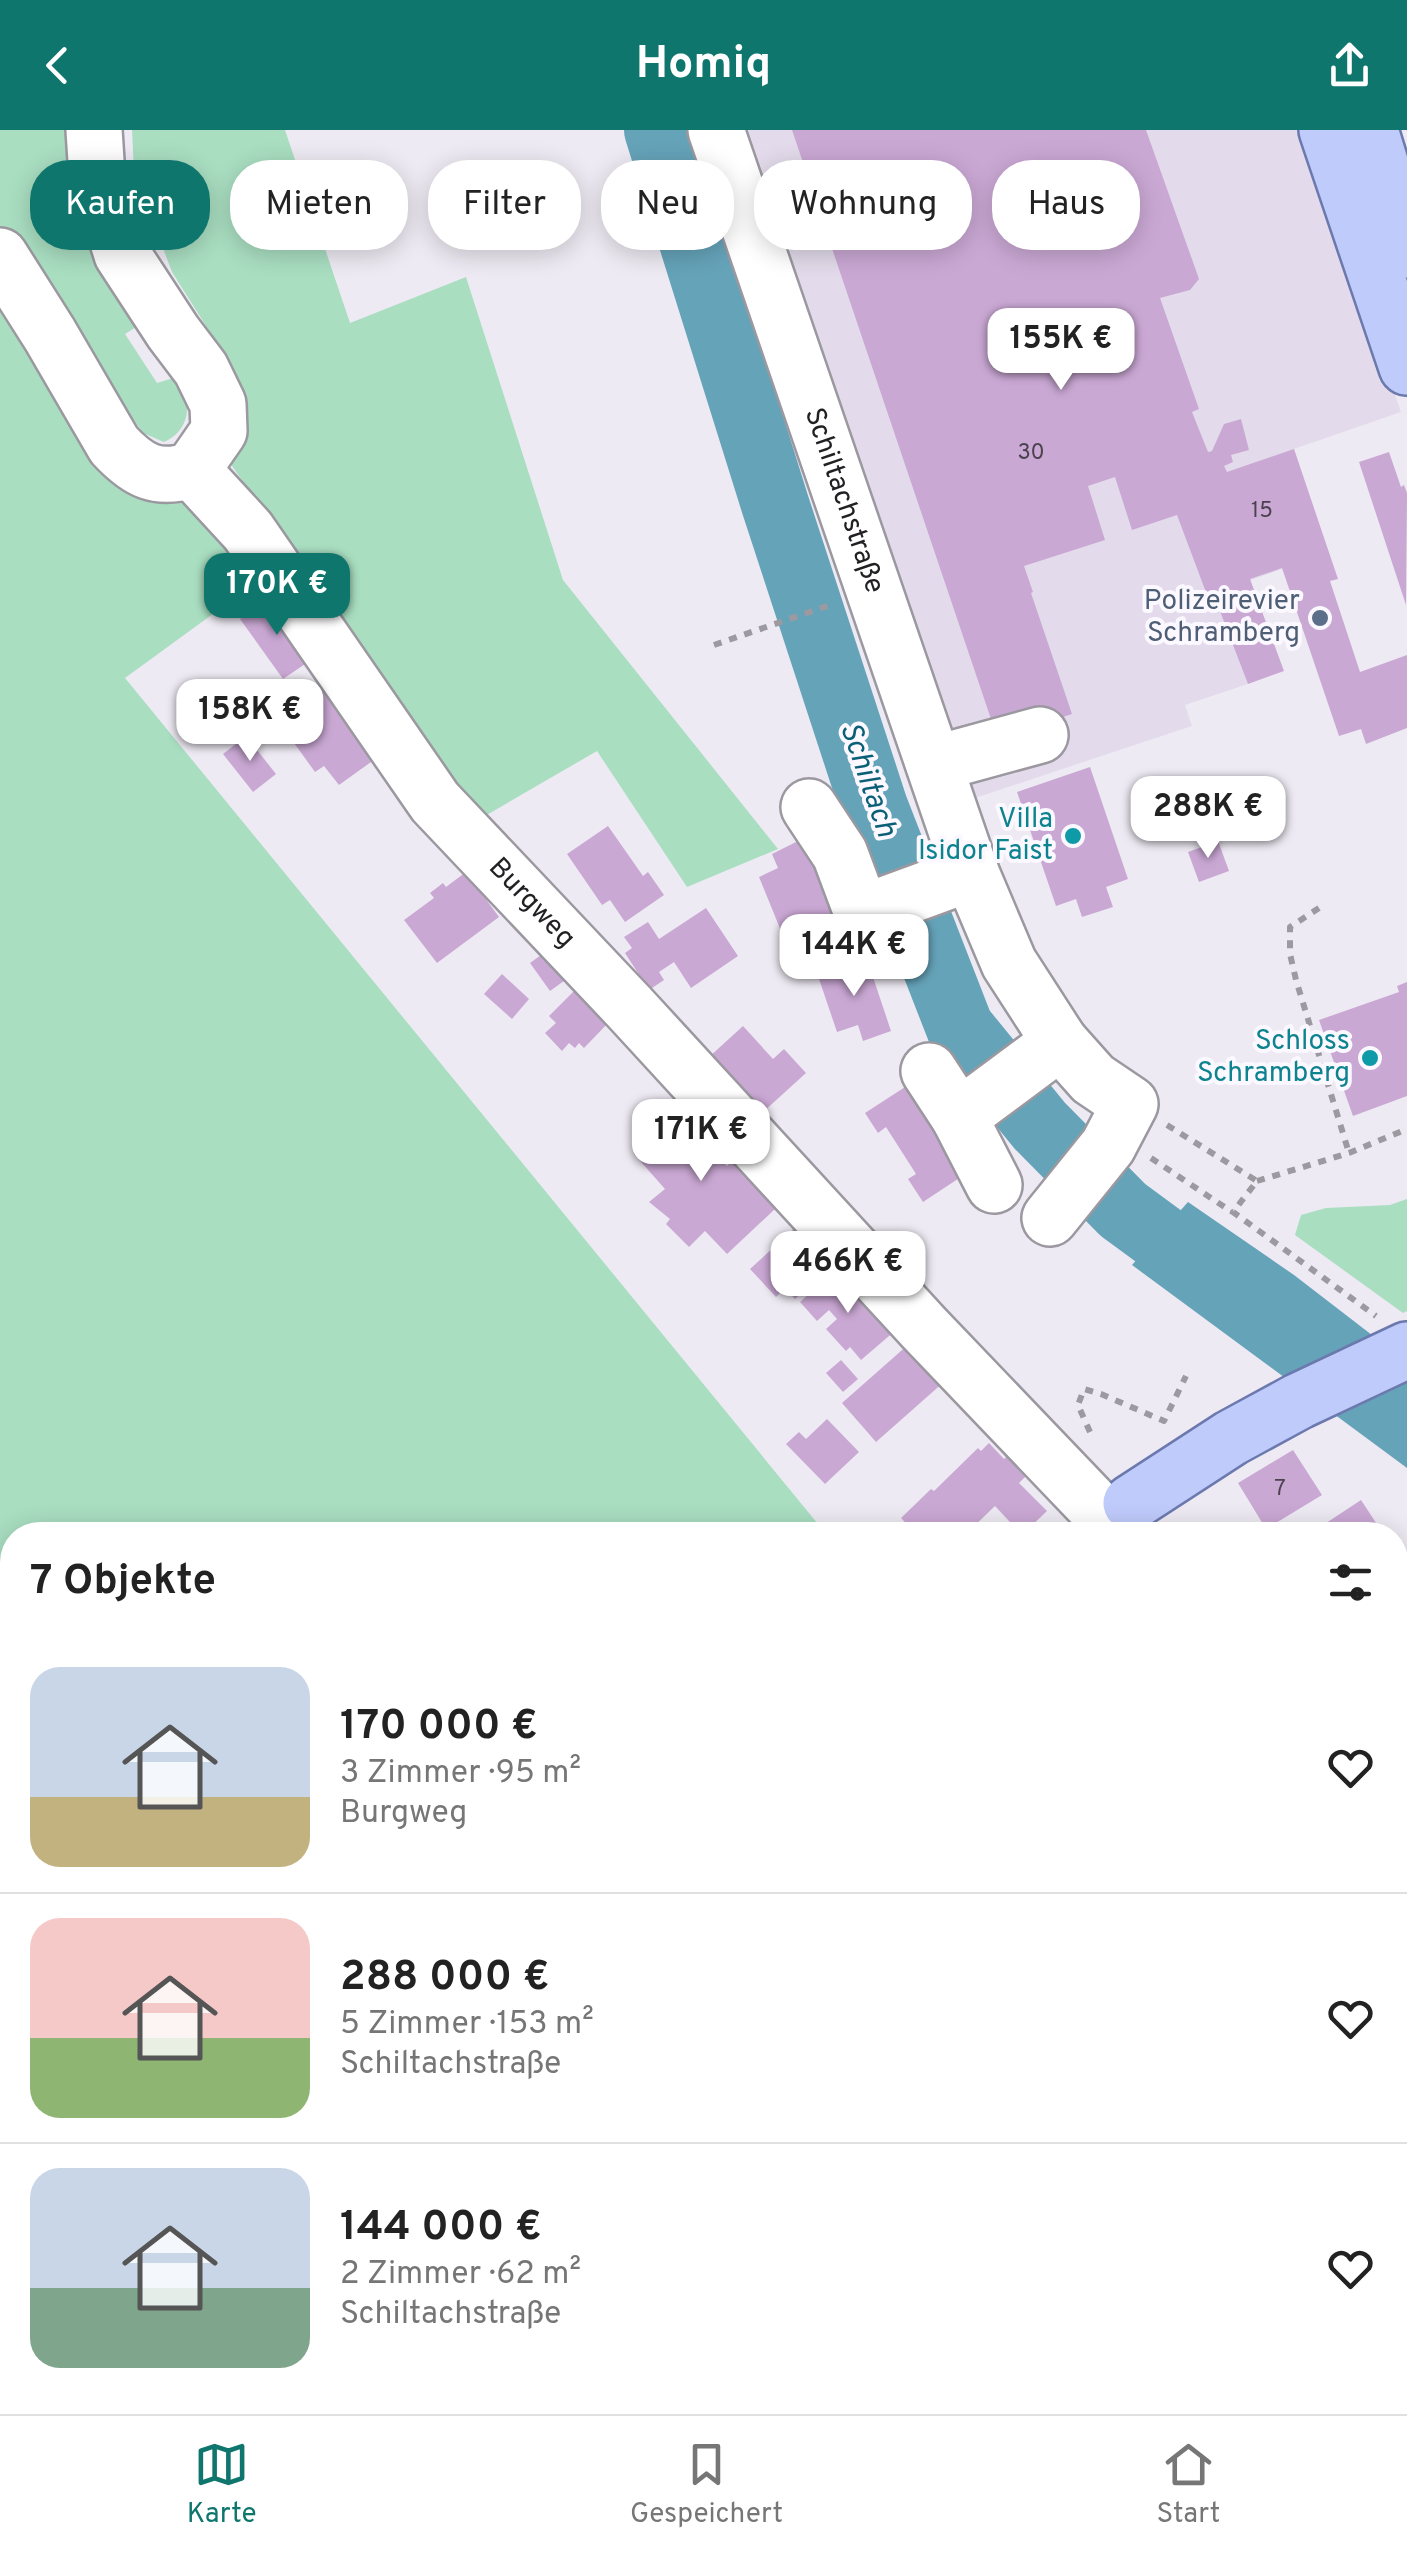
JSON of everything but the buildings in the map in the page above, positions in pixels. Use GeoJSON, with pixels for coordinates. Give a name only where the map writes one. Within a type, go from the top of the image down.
{"type":"FeatureCollection","features":[{"type":"Feature","properties":{"kind":"main road"},"geometry":{"type":"LineString","coordinates":[[1327,130],[1407,367]]}},
{"type":"Feature","properties":{"kind":"main road"},"geometry":{"type":"LineString","coordinates":[[1370,130],[1407,250]]}},
{"type":"Feature","properties":{"kind":"main road"},"geometry":{"type":"LineString","coordinates":[[1112,1510],[1299,1401],[1397,1338]]}},
{"type":"Feature","properties":{"kind":"street"},"geometry":{"type":"LineString","coordinates":[[0,256],[114,445],[128,460],[152,474],[173,476],[192,470],[219,431],[218,404],[201,368],[122,254],[97,176],[94,130]]}},
{"type":"Feature","properties":{"kind":"street","name":"Schiltachstraße"},"geometry":{"type":"LineString","coordinates":[[716,130],[934,764],[959,878],[1052,1048],[1093,1079],[1117,1128]]}},
{"type":"Feature","properties":{"kind":"street","name":"Burgweg"},"geometry":{"type":"LineString","coordinates":[[192,470],[248,532],[435,802],[644,1022],[924,1328],[1112,1510]]}},
{"type":"Feature","properties":{"kind":"street"},"geometry":{"type":"LineString","coordinates":[[934,764],[1040,735]]}},
{"type":"Feature","properties":{"kind":"street"},"geometry":{"type":"LineString","coordinates":[[809,807],[840,854],[862,914],[959,878]]}},
{"type":"Feature","properties":{"kind":"street"},"geometry":{"type":"LineString","coordinates":[[971,1108],[1052,1048]]}},
{"type":"Feature","properties":{"kind":"street"},"geometry":{"type":"LineString","coordinates":[[929,1071],[971,1108],[994,1185]]}},
{"type":"Feature","properties":{"kind":"street"},"geometry":{"type":"LineString","coordinates":[[1050,1218],[1117,1128]]}},
{"type":"Feature","properties":{"kind":"path"},"geometry":{"type":"LineString","coordinates":[[714,645],[833,604]]}},
{"type":"Feature","properties":{"kind":"path"},"geometry":{"type":"LineString","coordinates":[[1319,908],[1290,927],[1290,954],[1349,1153]]}},
{"type":"Feature","properties":{"kind":"path"},"geometry":{"type":"LineString","coordinates":[[1117,1128],[1178,1130],[1257,1181]]}},
{"type":"Feature","properties":{"kind":"path"},"geometry":{"type":"LineString","coordinates":[[1117,1128],[1397,1338]]}},
{"type":"Feature","properties":{"kind":"path"},"geometry":{"type":"LineString","coordinates":[[1232,1212],[1257,1181],[1349,1153],[1407,1129]]}},
{"type":"Feature","properties":{"kind":"path"},"geometry":{"type":"LineString","coordinates":[[1112,1510],[1096,1482],[1101,1470],[1099,1451],[1078,1405],[1084,1389],[1164,1422],[1186,1376]]}},
{"type":"Feature","properties":{"kind":"shaded area"},"geometry":{"type":"Polygon","coordinates":[[[735,130],[1303,130],[1401,412],[1294,449],[1328,553],[1214,593],[1248,684],[1185,705],[1192,726],[969,800],[777,250],[972,250],[972,160],[754,160],[754,184],[735,130]]]}},
{"type":"Feature","properties":{"kind":"green space"},"geometry":{"type":"Polygon","coordinates":[[[0,130],[73,130],[85,160],[30,160],[30,250],[123,250],[151,318],[125,334],[157,383],[183,375],[187,414],[173,437],[164,442],[143,433],[10,246],[0,226],[0,130]]]}},
{"type":"Feature","properties":{"kind":"green space"},"geometry":{"type":"Polygon","coordinates":[[[132,130],[285,130],[295,160],[230,160],[230,250],[325,250],[350,323],[466,277],[563,580],[778,849],[687,887],[597,751],[478,820],[230,463],[235,372],[172,272],[164,250],[210,250],[210,160],[133,160],[132,130]]]}},
{"type":"Feature","properties":{"kind":"green space"},"geometry":{"type":"Polygon","coordinates":[[[0,288],[54,362],[199,493],[265,576],[125,678],[816,1522],[0,1522],[0,288]]]}},
{"type":"Feature","properties":{"kind":"green space"},"geometry":{"type":"Polygon","coordinates":[[[1407,1199],[1407,1311],[1403,1313],[1295,1235],[1301,1215],[1326,1208],[1390,1205],[1407,1199]]]}},
{"type":"Feature","properties":{"kind":"water"},"geometry":{"type":"Polygon","coordinates":[[[1188,1202],[1294,1275],[1407,1362],[1407,1468],[1132,1265],[1188,1202]]]}},
{"type":"Feature","properties":{"kind":"waterway","name":"Schiltach"},"geometry":{"type":"LineString","coordinates":[[658,130],[874,807],[960,1028],[1040,1126],[1123,1210],[1233,1291]]}},
{"type":"Feature","properties":{"kind":"place","name":"Polizeirevier Schramberg"},"geometry":{"type":"Point","coordinates":[1320,618]}},
{"type":"Feature","properties":{"kind":"place","name":"Villa Isidor Faist"},"geometry":{"type":"Point","coordinates":[1073,836]}},
{"type":"Feature","properties":{"kind":"place","name":"Schloss Schramberg"},"geometry":{"type":"Point","coordinates":[1370,1058]}}]}
